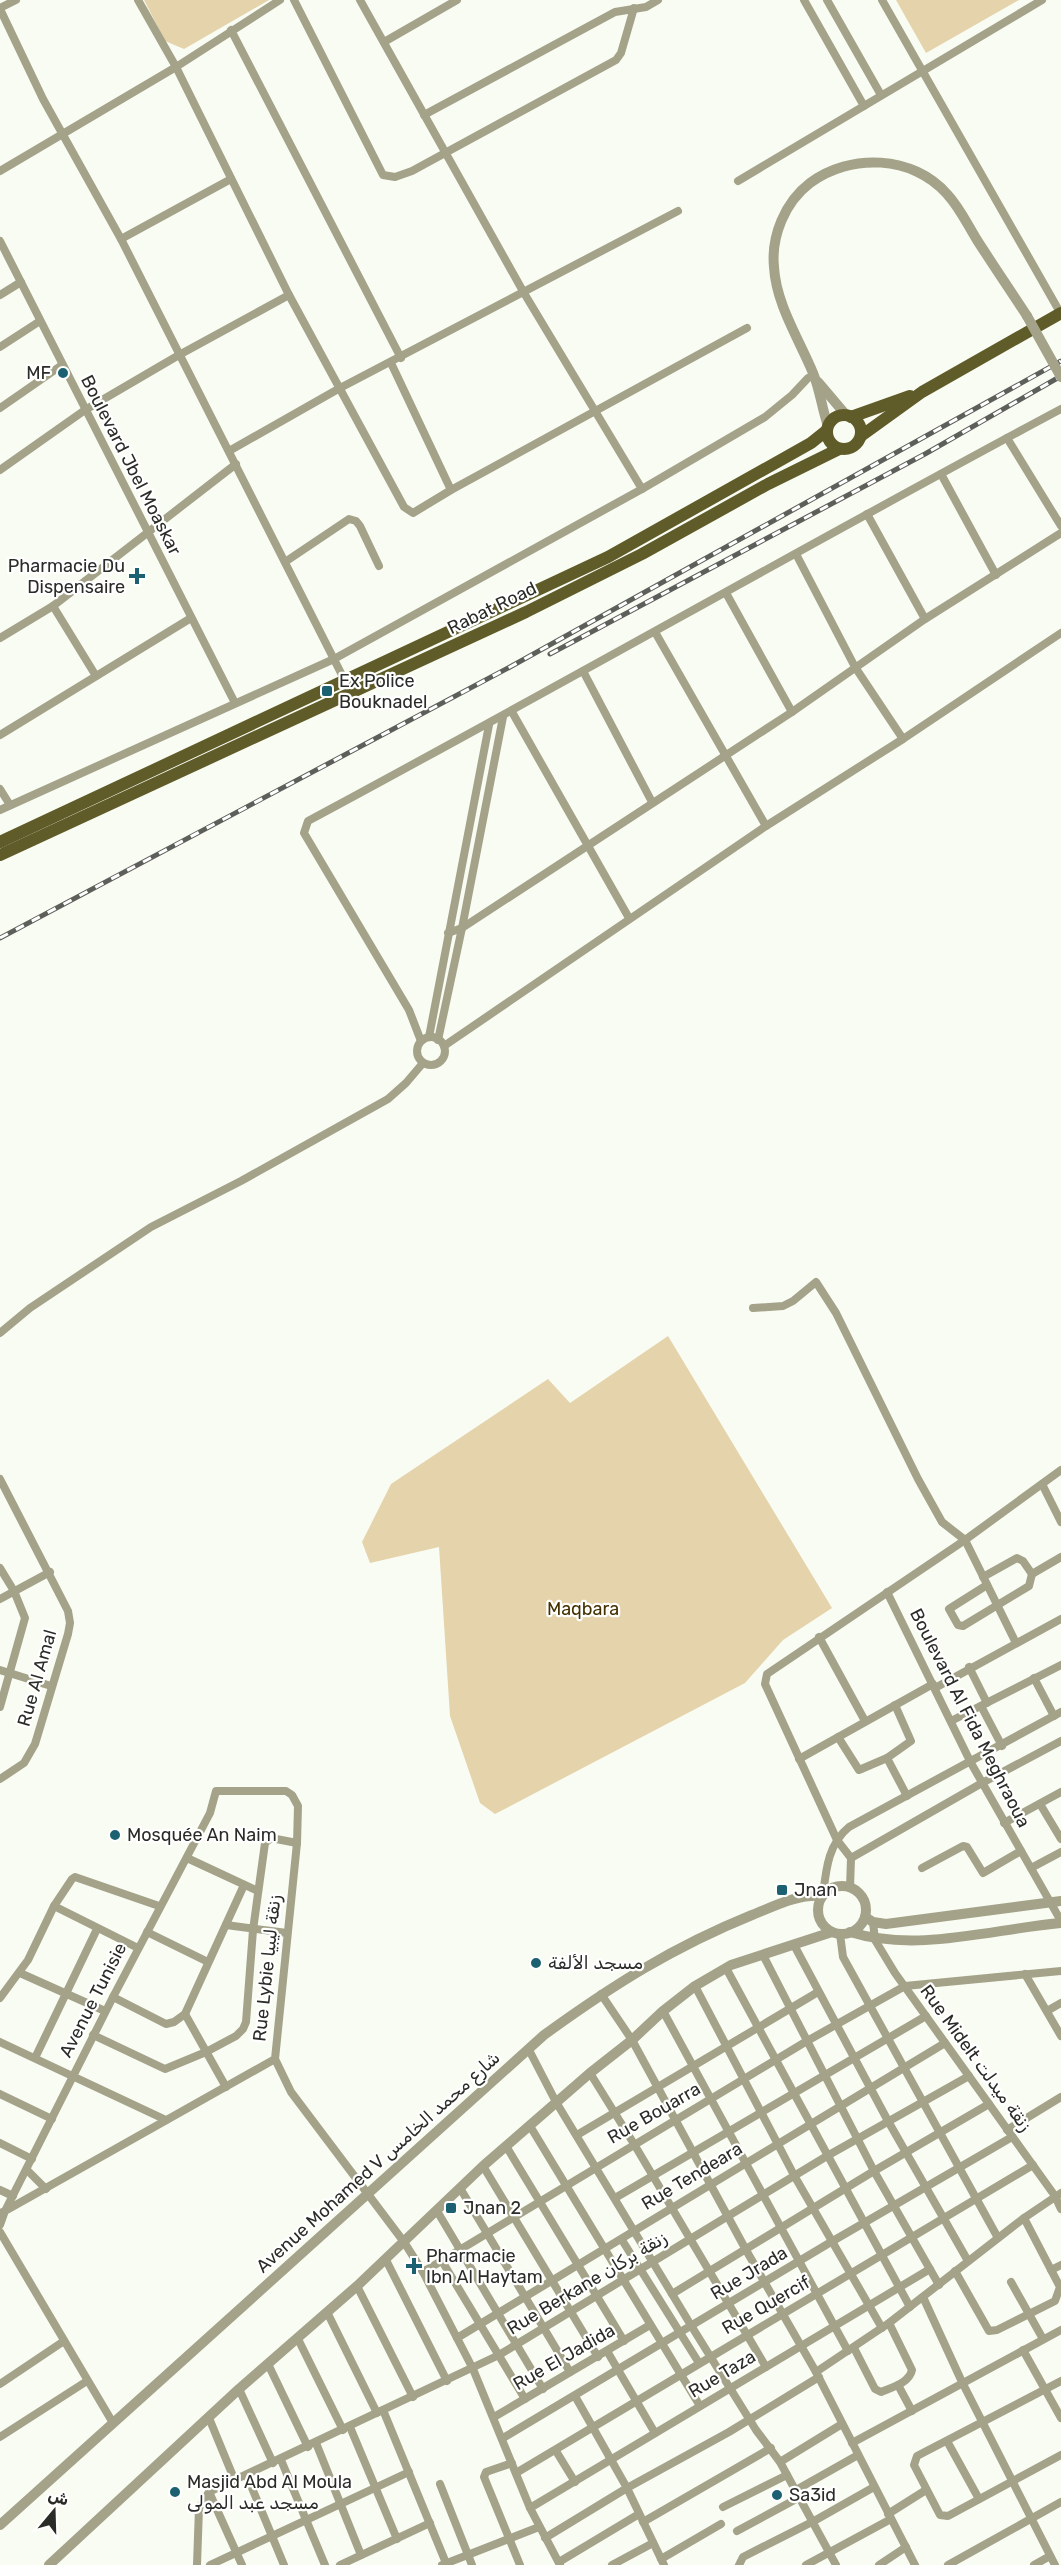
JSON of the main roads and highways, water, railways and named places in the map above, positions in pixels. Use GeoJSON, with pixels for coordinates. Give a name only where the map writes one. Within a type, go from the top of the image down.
{"type":"FeatureCollection","features":[{"type":"Feature","properties":{"kind":"main road"},"geometry":{"type":"LineString","coordinates":[[0,855],[526,612],[642,554],[808,462],[838,449],[851,448],[861,436],[922,392],[1061,314]]}},
{"type":"Feature","properties":{"kind":"main road"},"geometry":{"type":"LineString","coordinates":[[0,842],[608,557],[811,443],[827,429],[835,417],[849,416],[922,392]]}},
{"type":"Feature","properties":{"kind":"main road"},"geometry":{"type":"LineString","coordinates":[[849,416],[860,425],[861,436]]}},
{"type":"Feature","properties":{"kind":"main road"},"geometry":{"type":"LineString","coordinates":[[827,429],[830,443],[838,449]]}},
{"type":"Feature","properties":{"kind":"railway"},"geometry":{"type":"LineString","coordinates":[[0,938],[510,667],[1061,361]]}},
{"type":"Feature","properties":{"kind":"railway"},"geometry":{"type":"LineString","coordinates":[[550,654],[925,454],[1061,376]]}},
{"type":"Feature","properties":{"kind":"place","name":"MF"},"geometry":{"type":"Point","coordinates":[63,373]}},
{"type":"Feature","properties":{"kind":"place","name":"Pharmacie Du Dispensaire"},"geometry":{"type":"Point","coordinates":[137,576]}},
{"type":"Feature","properties":{"kind":"place","name":"Ex Police Bouknadel"},"geometry":{"type":"Point","coordinates":[327,691]}},
{"type":"Feature","properties":{"kind":"place","name":"Mosquée An Naim"},"geometry":{"type":"Point","coordinates":[115,1835]}},
{"type":"Feature","properties":{"kind":"place","name":"Jnan"},"geometry":{"type":"Point","coordinates":[782,1890]}},
{"type":"Feature","properties":{"kind":"place","name":"مسجد الألفة"},"geometry":{"type":"Point","coordinates":[536,1963]}},
{"type":"Feature","properties":{"kind":"place","name":"Jnan 2"},"geometry":{"type":"Point","coordinates":[451,2208]}},
{"type":"Feature","properties":{"kind":"place","name":"Pharmacie Ibn Al Haytam"},"geometry":{"type":"Point","coordinates":[414,2266]}},
{"type":"Feature","properties":{"kind":"place","name":"Masjid Abd Al Moula مسجد عبد المولى"},"geometry":{"type":"Point","coordinates":[175,2492]}},
{"type":"Feature","properties":{"kind":"place","name":"Sa3id"},"geometry":{"type":"Point","coordinates":[777,2495]}},
{"type":"Feature","properties":{"kind":"park label","name":"Maqbara"},"geometry":{"type":"Point","coordinates":[583,1609]}}]}
